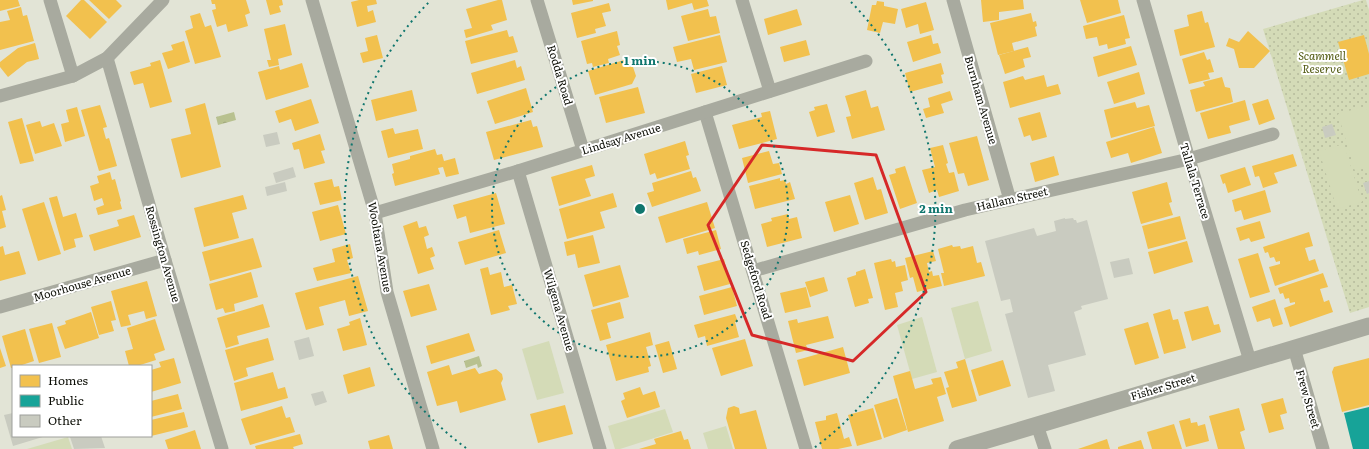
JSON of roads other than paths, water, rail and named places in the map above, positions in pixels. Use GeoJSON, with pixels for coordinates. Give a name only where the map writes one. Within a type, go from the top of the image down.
{"type":"FeatureCollection","features":[{"type":"Feature","properties":{"kind":"street"},"geometry":{"type":"LineString","coordinates":[[50,0],[73,76]]}},
{"type":"Feature","properties":{"kind":"street"},"geometry":{"type":"LineString","coordinates":[[0,96],[73,76],[107,58],[163,0]]}},
{"type":"Feature","properties":{"kind":"street","name":"Wooltana Avenue"},"geometry":{"type":"LineString","coordinates":[[312,0],[375,213],[387,292],[433,449]]}},
{"type":"Feature","properties":{"kind":"street","name":"Rodda Road"},"geometry":{"type":"LineString","coordinates":[[537,0],[583,150]]}},
{"type":"Feature","properties":{"kind":"street"},"geometry":{"type":"LineString","coordinates":[[742,0],[770,91]]}},
{"type":"Feature","properties":{"kind":"street","name":"Burnham Avenue"},"geometry":{"type":"LineString","coordinates":[[953,0],[1010,200]]}},
{"type":"Feature","properties":{"kind":"street","name":"Tallala Terrace"},"geometry":{"type":"LineString","coordinates":[[1144,0],[1189,159],[1250,361]]}},
{"type":"Feature","properties":{"kind":"street","name":"Rossington Avenue"},"geometry":{"type":"LineString","coordinates":[[107,58],[165,260],[222,449]]}},
{"type":"Feature","properties":{"kind":"street","name":"Lindsay Avenue"},"geometry":{"type":"LineString","coordinates":[[375,213],[518,171],[866,61]]}},
{"type":"Feature","properties":{"kind":"street","name":"Sedgeford Road"},"geometry":{"type":"LineString","coordinates":[[705,112],[806,449]]}},
{"type":"Feature","properties":{"kind":"street","name":"Hallam Street"},"geometry":{"type":"LineString","coordinates":[[753,271],[965,210],[1189,159],[1273,134]]}},
{"type":"Feature","properties":{"kind":"street","name":"Wilgena Avenue"},"geometry":{"type":"LineString","coordinates":[[518,171],[600,449]]}},
{"type":"Feature","properties":{"kind":"street","name":"Moorhouse Avenue"},"geometry":{"type":"LineString","coordinates":[[0,307],[165,260]]}},
{"type":"Feature","properties":{"kind":"street","name":"Fisher Street"},"geometry":{"type":"LineString","coordinates":[[957,449],[1369,326]]}},
{"type":"Feature","properties":{"kind":"street","name":"Frew Street"},"geometry":{"type":"LineString","coordinates":[[1294,348],[1323,449]]}},
{"type":"Feature","properties":{"kind":"street"},"geometry":{"type":"LineString","coordinates":[[1037,424],[1044,449]]}},
{"type":"Feature","properties":{"kind":"water"},"geometry":{"type":"Polygon","coordinates":[[[234,112],[236,120],[218,125],[216,117],[234,112]]]}},
{"type":"Feature","properties":{"kind":"water"},"geometry":{"type":"Polygon","coordinates":[[[479,356],[482,366],[478,368],[477,364],[466,368],[464,361],[479,356]]]}},
{"type":"Feature","properties":{"kind":"park label","name":"Scammell Reserve"},"geometry":{"type":"Point","coordinates":[1322,62]}}]}
